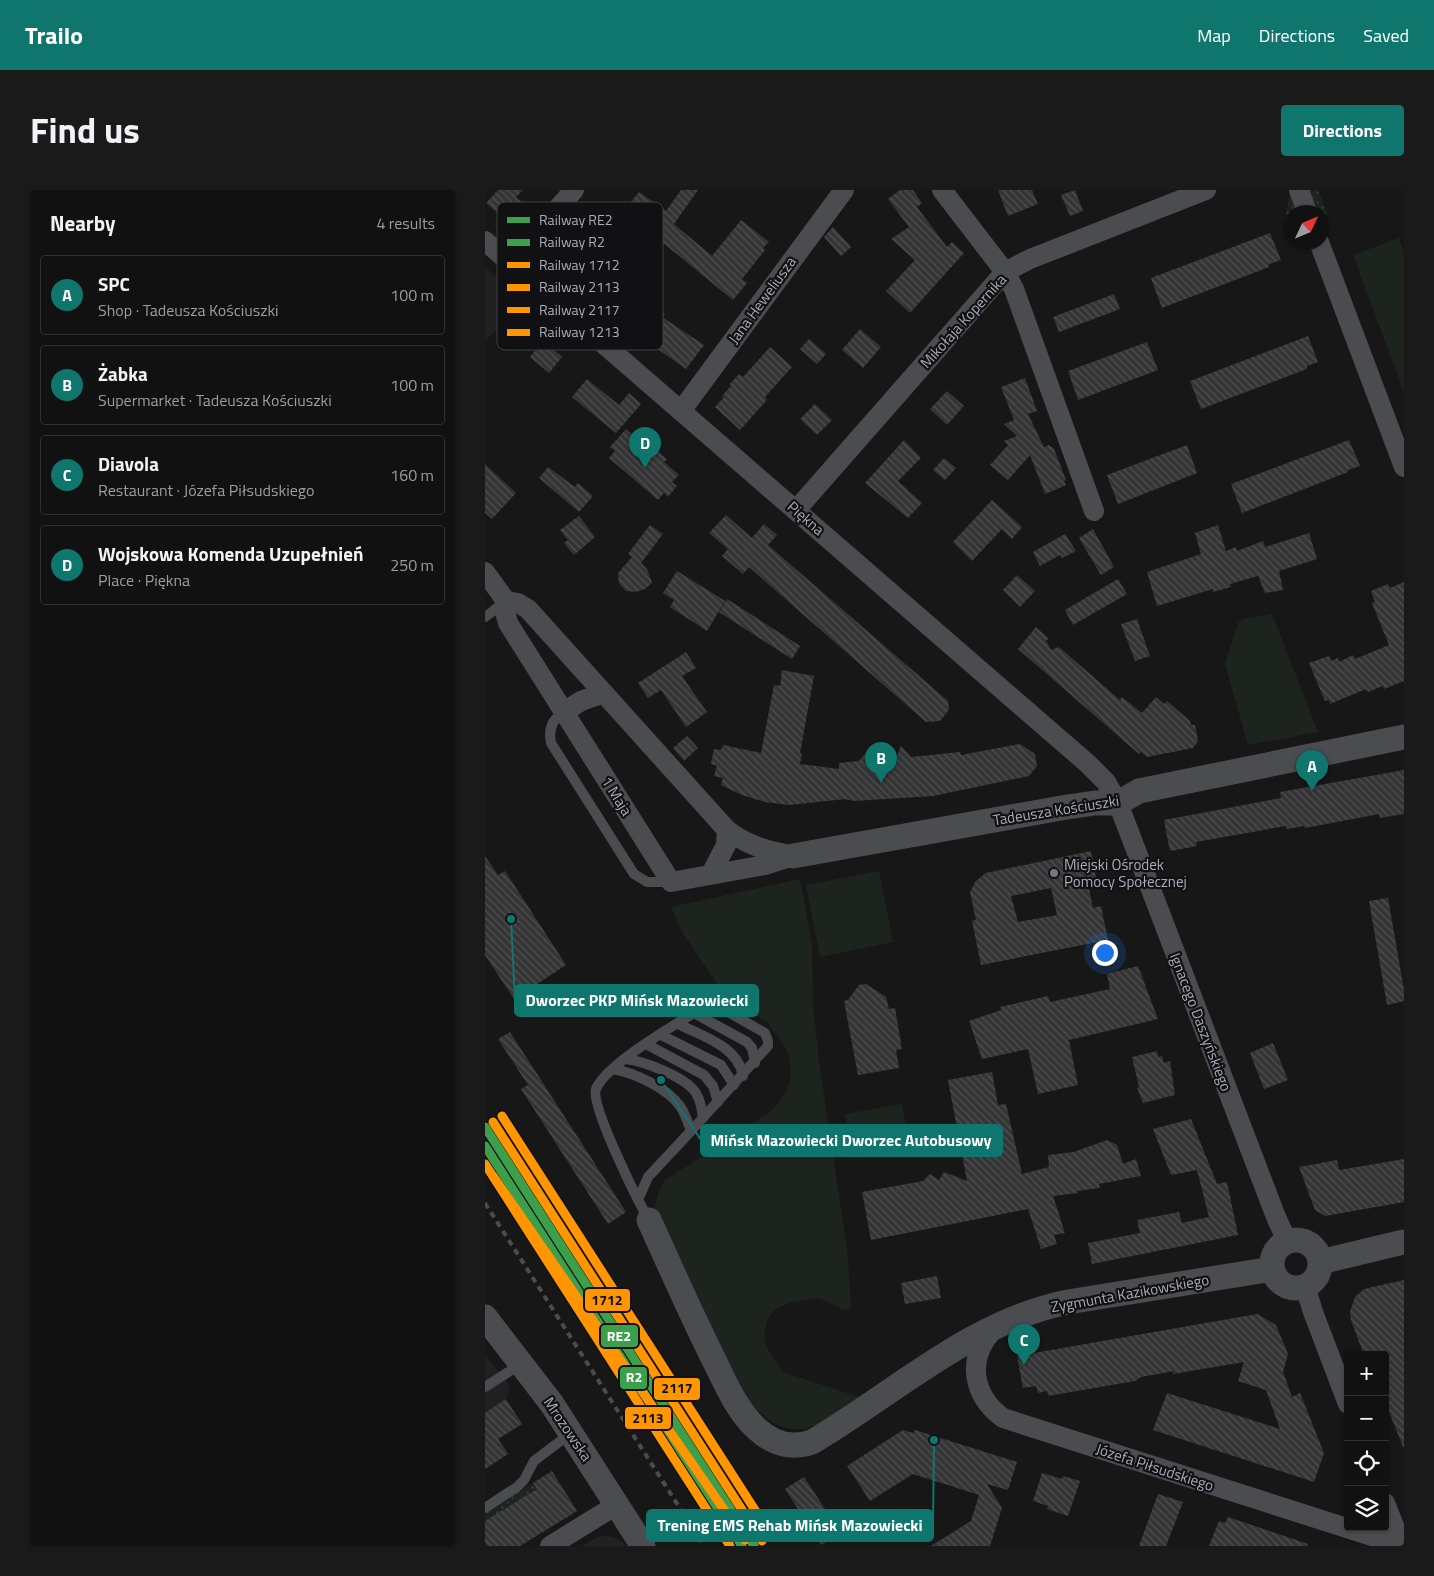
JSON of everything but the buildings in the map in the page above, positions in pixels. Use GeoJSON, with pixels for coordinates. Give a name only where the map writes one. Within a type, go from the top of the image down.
{"type":"FeatureCollection","features":[{"type":"Feature","properties":{"kind":"street"},"geometry":{"type":"LineString","coordinates":[[564,202],[575,190]]}},
{"type":"Feature","properties":{"kind":"street","name":"Jana Heweliusza"},"geometry":{"type":"LineString","coordinates":[[681,411],[831,204],[844,190]]}},
{"type":"Feature","properties":{"kind":"street"},"geometry":{"type":"LineString","coordinates":[[942,190],[1005,272],[1014,289],[1095,511]]}},
{"type":"Feature","properties":{"kind":"street","name":"Mikołaja Kopernika"},"geometry":{"type":"LineString","coordinates":[[796,510],[1005,272],[1030,260],[1206,190]]}},
{"type":"Feature","properties":{"kind":"street"},"geometry":{"type":"LineString","coordinates":[[1299,190],[1304,205]]}},
{"type":"Feature","properties":{"kind":"street","name":"Piękna"},"geometry":{"type":"LineString","coordinates":[[485,241],[497,252]]}},
{"type":"Feature","properties":{"kind":"street"},"geometry":{"type":"LineString","coordinates":[[1322,250],[1404,467]]}},
{"type":"Feature","properties":{"kind":"street","name":"Piękna"},"geometry":{"type":"LineString","coordinates":[[611,350],[1087,763],[1106,782],[1118,803]]}},
{"type":"Feature","properties":{"kind":"street","name":"1 Maja"},"geometry":{"type":"LineString","coordinates":[[485,572],[506,601],[505,612],[508,623],[560,714],[671,882]]}},
{"type":"Feature","properties":{"kind":"street"},"geometry":{"type":"LineString","coordinates":[[506,601],[518,602],[528,609],[727,830],[742,841],[760,849],[793,856]]}},
{"type":"Feature","properties":{"kind":"street"},"geometry":{"type":"LineString","coordinates":[[560,714],[581,701],[604,693]]}},
{"type":"Feature","properties":{"kind":"street","name":"Tadeusza Kościuszki"},"geometry":{"type":"LineString","coordinates":[[793,856],[1067,807],[1118,803],[1139,791],[1159,786],[1404,737]]}},
{"type":"Feature","properties":{"kind":"street","name":"Ignacego Daszyńskiego"},"geometry":{"type":"LineString","coordinates":[[1118,803],[1276,1217],[1287,1241]]}},
{"type":"Feature","properties":{"kind":"street"},"geometry":{"type":"LineString","coordinates":[[711,874],[726,845],[727,830]]}},
{"type":"Feature","properties":{"kind":"street"},"geometry":{"type":"LineString","coordinates":[[671,882],[765,865],[793,856]]}},
{"type":"Feature","properties":{"kind":"street","name":"Zygmunta Kazikowskiego"},"geometry":{"type":"LineString","coordinates":[[643,1210],[724,1379],[746,1417],[767,1437],[790,1446],[801,1446],[817,1439],[957,1349],[992,1331],[1001,1324],[1045,1307],[1272,1269]]}},
{"type":"Feature","properties":{"kind":"street"},"geometry":{"type":"LineString","coordinates":[[1294,1239],[1309,1243],[1319,1254],[1320,1262],[1317,1276],[1305,1286],[1289,1287],[1282,1284],[1272,1269],[1273,1256],[1276,1250],[1287,1241],[1294,1239]]}},
{"type":"Feature","properties":{"kind":"street"},"geometry":{"type":"LineString","coordinates":[[1320,1262],[1404,1242]]}},
{"type":"Feature","properties":{"kind":"street"},"geometry":{"type":"LineString","coordinates":[[1305,1286],[1345,1396]]}},
{"type":"Feature","properties":{"kind":"street","name":"Mrozowska"},"geometry":{"type":"LineString","coordinates":[[485,1317],[572,1433],[643,1546]]}},
{"type":"Feature","properties":{"kind":"street","name":"Józefa Piłsudskiego"},"geometry":{"type":"LineString","coordinates":[[992,1331],[985,1339],[978,1356],[977,1383],[985,1402],[1003,1418],[1402,1546]]}},
{"type":"Feature","properties":{"kind":"street"},"geometry":{"type":"LineString","coordinates":[[550,1546],[618,1504]]}},
{"type":"Feature","properties":{"kind":"street"},"geometry":{"type":"LineString","coordinates":[[1389,1513],[1402,1546]]}},
{"type":"Feature","properties":{"kind":"lane"},"geometry":{"type":"LineString","coordinates":[[485,617],[506,601]]}},
{"type":"Feature","properties":{"kind":"lane"},"geometry":{"type":"LineString","coordinates":[[560,714],[550,730],[551,742],[634,874],[647,882],[671,882]]}},
{"type":"Feature","properties":{"kind":"lane"},"geometry":{"type":"LineString","coordinates":[[713,1006],[723,1009],[765,1033],[768,1046],[734,1086],[648,1176],[643,1210],[598,1110],[596,1089],[602,1079],[625,1059],[694,1013],[703,1008],[713,1006]]}},
{"type":"Feature","properties":{"kind":"lane"},"geometry":{"type":"LineString","coordinates":[[694,1013],[747,1042],[752,1048],[755,1063]]}},
{"type":"Feature","properties":{"kind":"lane"},"geometry":{"type":"LineString","coordinates":[[678,1024],[731,1053],[741,1068],[743,1076]]}},
{"type":"Feature","properties":{"kind":"lane"},"geometry":{"type":"LineString","coordinates":[[661,1035],[721,1065],[734,1086]]}},
{"type":"Feature","properties":{"kind":"lane"},"geometry":{"type":"LineString","coordinates":[[646,1044],[704,1076],[713,1086],[718,1102]]}},
{"type":"Feature","properties":{"kind":"lane"},"geometry":{"type":"LineString","coordinates":[[625,1059],[651,1065],[690,1086],[697,1094],[701,1103],[703,1118]]}},
{"type":"Feature","properties":{"kind":"lane"},"geometry":{"type":"LineString","coordinates":[[613,1069],[631,1074],[674,1099],[682,1108],[691,1131]]}},
{"type":"Feature","properties":{"kind":"lane"},"geometry":{"type":"LineString","coordinates":[[485,1387],[522,1364]]}},
{"type":"Feature","properties":{"kind":"lane"},"geometry":{"type":"LineString","coordinates":[[485,1508],[517,1487],[524,1480],[534,1461],[572,1433]]}},
{"type":"Feature","properties":{"kind":"shaded area"},"geometry":{"type":"Polygon","coordinates":[[[1310,190],[1318,190],[1324,205],[1315,205],[1310,190]]]}},
{"type":"Feature","properties":{"kind":"shaded area"},"geometry":{"type":"Polygon","coordinates":[[[1290,195],[1294,205],[1288,205],[1290,195]]]}},
{"type":"Feature","properties":{"kind":"shaded area"},"geometry":{"type":"Polygon","coordinates":[[[1399,238],[1404,252],[1404,392],[1353,255],[1399,238]]]}},
{"type":"Feature","properties":{"kind":"shaded area"},"geometry":{"type":"Polygon","coordinates":[[[485,267],[497,277],[497,330],[485,340],[485,267]]]}},
{"type":"Feature","properties":{"kind":"shaded area"},"geometry":{"type":"Polygon","coordinates":[[[1272,614],[1318,732],[1248,745],[1225,664],[1238,623],[1243,619],[1272,614]]]}},
{"type":"Feature","properties":{"kind":"shaded area"},"geometry":{"type":"Polygon","coordinates":[[[879,871],[893,942],[820,957],[806,885],[879,871]]]}},
{"type":"Feature","properties":{"kind":"shaded area"},"geometry":{"type":"Polygon","coordinates":[[[800,879],[812,944],[813,1003],[819,1061],[848,1256],[851,1309],[844,1310],[819,1298],[789,1303],[774,1310],[767,1321],[764,1335],[767,1348],[783,1372],[862,1398],[833,1417],[807,1428],[795,1429],[782,1426],[768,1419],[753,1406],[649,1220],[664,1181],[770,1112],[782,1097],[791,1073],[784,1045],[771,1029],[769,1023],[726,997],[681,930],[671,907],[800,879]]]}},
{"type":"Feature","properties":{"kind":"shaded area"},"geometry":{"type":"Polygon","coordinates":[[[902,1104],[910,1148],[853,1158],[845,1114],[902,1104]]]}},
{"type":"Feature","properties":{"kind":"shaded area"},"geometry":{"type":"Polygon","coordinates":[[[485,1355],[507,1382],[510,1388],[506,1399],[522,1424],[499,1439],[509,1454],[485,1469],[485,1355]]]}},
{"type":"Feature","properties":{"kind":"shaded area"},"geometry":{"type":"Polygon","coordinates":[[[533,1483],[537,1489],[485,1521],[485,1514],[533,1483]]]}},
{"type":"Feature","properties":{"kind":"shaded area"},"geometry":{"type":"Polygon","coordinates":[[[603,1535],[617,1538],[627,1546],[581,1546],[603,1535]]]}},
{"type":"Feature","properties":{"kind":"railway"},"geometry":{"type":"LineString","coordinates":[[485,1203],[704,1546]]}},
{"type":"Feature","properties":{"kind":"rail line","name":"2117"},"geometry":{"type":"LineString","coordinates":[[502,1116],[771,1535]]}},
{"type":"Feature","properties":{"kind":"rail line","name":"1712"},"geometry":{"type":"LineString","coordinates":[[493,1122],[762,1541]]}},
{"type":"Feature","properties":{"kind":"rail line","name":"RE2"},"geometry":{"type":"LineString","coordinates":[[485,1127],[754,1546]]}},
{"type":"Feature","properties":{"kind":"rail line","name":"R2"},"geometry":{"type":"LineString","coordinates":[[485,1146],[742,1546]]}},
{"type":"Feature","properties":{"kind":"rail line","name":"2113"},"geometry":{"type":"LineString","coordinates":[[485,1164],[730,1546]]}},
{"type":"Feature","properties":{"kind":"rail line","name":"1213"},"geometry":{"type":"LineString","coordinates":[[493,1176],[745,1540]]}},
{"type":"Feature","properties":{"kind":"place","name":"Wojskowa Komenda Uzupełnień"},"geometry":{"type":"Point","coordinates":[645,468]}},
{"type":"Feature","properties":{"kind":"place","name":"Żabka"},"geometry":{"type":"Point","coordinates":[881,783]}},
{"type":"Feature","properties":{"kind":"place","name":"SPC"},"geometry":{"type":"Point","coordinates":[1312,791]}},
{"type":"Feature","properties":{"kind":"place","name":"Miejski Ośrodek Pomocy Społecznej"},"geometry":{"type":"Point","coordinates":[1054,873]}},
{"type":"Feature","properties":{"kind":"place","name":"Dworzec PKP Mińsk Mazowiecki"},"geometry":{"type":"Point","coordinates":[511,919]}},
{"type":"Feature","properties":{"kind":"place","name":"Mińsk Mazowiecki Dworzec Autobusowy"},"geometry":{"type":"Point","coordinates":[661,1080]}},
{"type":"Feature","properties":{"kind":"place","name":"Diavola"},"geometry":{"type":"Point","coordinates":[1024,1365]}},
{"type":"Feature","properties":{"kind":"place","name":"Trening EMS Rehab Mińsk Mazowiecki"},"geometry":{"type":"Point","coordinates":[934,1440]}}]}
